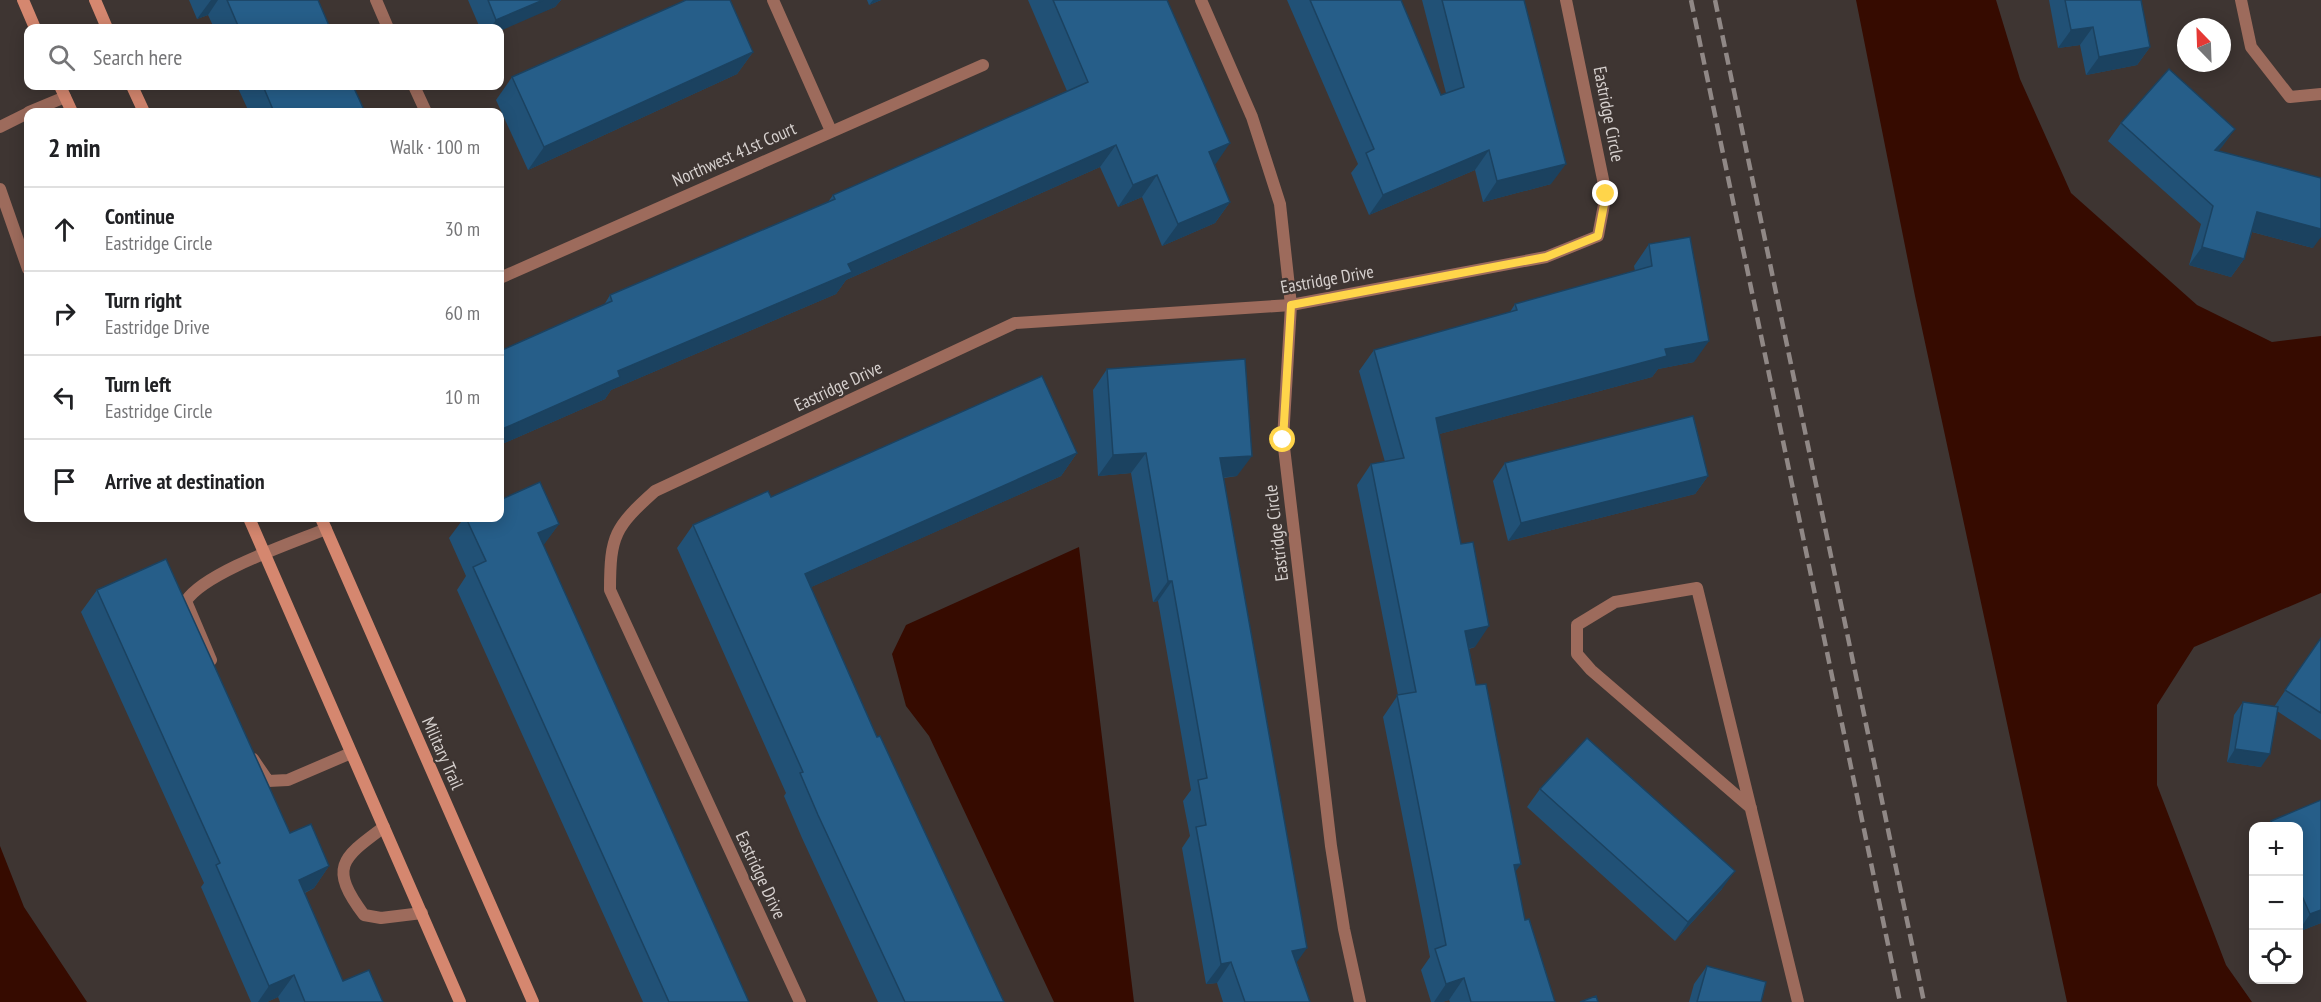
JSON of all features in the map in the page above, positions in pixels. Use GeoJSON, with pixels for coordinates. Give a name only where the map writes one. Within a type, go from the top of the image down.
{"type":"FeatureCollection","features":[{"type":"Feature","properties":{"kind":"street"},"geometry":{"type":"LineString","coordinates":[[22,0],[33,24]]}},
{"type":"Feature","properties":{"kind":"street"},"geometry":{"type":"LineString","coordinates":[[94,0],[105,24]]}},
{"type":"Feature","properties":{"kind":"street"},"geometry":{"type":"LineString","coordinates":[[376,0],[386,24]]}},
{"type":"Feature","properties":{"kind":"street"},"geometry":{"type":"LineString","coordinates":[[773,0],[831,131]]}},
{"type":"Feature","properties":{"kind":"street","name":"Eastridge Circle"},"geometry":{"type":"LineString","coordinates":[[1201,0],[1252,117],[1280,204],[1291,305],[1283,440],[1331,846],[1344,929],[1360,1002]]}},
{"type":"Feature","properties":{"kind":"street","name":"Eastridge Circle"},"geometry":{"type":"LineString","coordinates":[[1566,0],[1606,194],[1598,236]]}},
{"type":"Feature","properties":{"kind":"street"},"geometry":{"type":"LineString","coordinates":[[2241,0],[2251,47],[2290,97],[2321,94]]}},
{"type":"Feature","properties":{"kind":"street","name":"Northwest 41st Court"},"geometry":{"type":"LineString","coordinates":[[504,276],[983,65]]}},
{"type":"Feature","properties":{"kind":"street"},"geometry":{"type":"LineString","coordinates":[[134,90],[142,108]]}},
{"type":"Feature","properties":{"kind":"street"},"geometry":{"type":"LineString","coordinates":[[416,90],[424,108]]}},
{"type":"Feature","properties":{"kind":"street"},"geometry":{"type":"LineString","coordinates":[[36,108],[62,91],[70,108]]}},
{"type":"Feature","properties":{"kind":"street"},"geometry":{"type":"LineString","coordinates":[[0,127],[24,115]]}},
{"type":"Feature","properties":{"kind":"street"},"geometry":{"type":"LineString","coordinates":[[0,189],[24,258]]}},
{"type":"Feature","properties":{"kind":"street","name":"Eastridge Drive"},"geometry":{"type":"LineString","coordinates":[[800,1002],[610,590],[610,552],[624,519],[655,491],[1016,322],[1291,305],[1546,257],[1598,236]]}},
{"type":"Feature","properties":{"kind":"street"},"geometry":{"type":"LineString","coordinates":[[251,522],[460,1002]]}},
{"type":"Feature","properties":{"kind":"street"},"geometry":{"type":"LineString","coordinates":[[218,676],[186,601],[192,592],[224,573],[265,555],[323,523]]}},
{"type":"Feature","properties":{"kind":"street","name":"Military Trail"},"geometry":{"type":"LineString","coordinates":[[323,523],[533,1002]]}},
{"type":"Feature","properties":{"kind":"street"},"geometry":{"type":"LineString","coordinates":[[1751,808],[1591,670],[1577,654],[1577,625],[1615,602],[1697,588],[1751,808],[1798,1002]]}},
{"type":"Feature","properties":{"kind":"street"},"geometry":{"type":"LineString","coordinates":[[250,751],[268,781],[288,780],[351,753]]}},
{"type":"Feature","properties":{"kind":"street"},"geometry":{"type":"LineString","coordinates":[[384,827],[354,849],[344,863],[343,879],[353,900],[364,915],[381,918],[422,913]]}},
{"type":"Feature","properties":{"kind":"shaded area"},"geometry":{"type":"Polygon","coordinates":[[[1856,0],[1996,0],[2020,79],[2071,193],[2197,305],[2272,342],[2321,336],[2321,593],[2194,647],[2157,705],[2157,785],[2226,965],[2252,1002],[2067,1002],[1915,296],[1856,0]]]}},
{"type":"Feature","properties":{"kind":"shaded area"},"geometry":{"type":"Polygon","coordinates":[[[1079,547],[1134,1002],[1054,1002],[929,736],[906,706],[892,654],[906,625],[1079,547]]]}},
{"type":"Feature","properties":{"kind":"shaded area"},"geometry":{"type":"Polygon","coordinates":[[[0,846],[24,907],[87,1002],[0,1002],[0,846]]]}},
{"type":"Feature","properties":{"kind":"building"},"geometry":{"type":"Polygon","coordinates":[[[227,0],[318,0],[328,24],[237,24],[227,0]]]}},
{"type":"Feature","properties":{"kind":"building"},"geometry":{"type":"Polygon","coordinates":[[[488,0],[543,0],[496,20],[488,0]]]}},
{"type":"Feature","properties":{"kind":"building"},"geometry":{"type":"Polygon","coordinates":[[[686,0],[730,0],[753,52],[544,147],[512,77],[686,0]]]}},
{"type":"Feature","properties":{"kind":"building"},"geometry":{"type":"Polygon","coordinates":[[[1053,0],[1167,0],[1230,143],[1209,152],[1230,202],[1178,224],[1157,175],[1133,185],[1116,145],[848,264],[852,272],[618,371],[620,377],[504,428],[504,349],[612,301],[610,295],[835,199],[833,195],[1088,82],[1053,0]]]}},
{"type":"Feature","properties":{"kind":"building"},"geometry":{"type":"Polygon","coordinates":[[[1310,0],[1401,0],[1441,95],[1464,87],[1442,0],[1524,0],[1566,164],[1497,181],[1489,150],[1383,195],[1366,153],[1374,149],[1310,0]]]}},
{"type":"Feature","properties":{"kind":"building"},"geometry":{"type":"Polygon","coordinates":[[[2065,0],[2141,0],[2150,47],[2099,57],[2093,27],[2071,30],[2065,0]]]}},
{"type":"Feature","properties":{"kind":"building"},"geometry":{"type":"Polygon","coordinates":[[[2169,69],[2235,129],[2215,150],[2321,178],[2321,229],[2257,212],[2244,259],[2202,247],[2213,206],[2121,123],[2169,69]]]}},
{"type":"Feature","properties":{"kind":"building"},"geometry":{"type":"Polygon","coordinates":[[[265,90],[355,90],[363,108],[272,108],[265,90]]]}},
{"type":"Feature","properties":{"kind":"building"},"geometry":{"type":"Polygon","coordinates":[[[1690,237],[1709,341],[1665,349],[1667,356],[1436,418],[1461,544],[1473,542],[1489,626],[1465,631],[1476,685],[1486,684],[1521,864],[1514,865],[1525,920],[1529,919],[1555,1002],[1471,1002],[1464,978],[1446,984],[1435,949],[1446,945],[1397,695],[1416,692],[1371,464],[1404,458],[1374,350],[1517,310],[1515,304],[1652,266],[1649,244],[1690,237]]]}},
{"type":"Feature","properties":{"kind":"building"},"geometry":{"type":"Polygon","coordinates":[[[1245,359],[1252,456],[1220,458],[1307,948],[1292,951],[1310,1002],[1245,1002],[1231,962],[1221,964],[1196,827],[1206,825],[1198,780],[1207,778],[1172,581],[1168,581],[1146,453],[1113,455],[1107,369],[1245,359]]]}},
{"type":"Feature","properties":{"kind":"building"},"geometry":{"type":"Polygon","coordinates":[[[1042,376],[1077,453],[805,574],[877,737],[880,736],[1004,1002],[905,1002],[818,815],[800,773],[803,772],[693,525],[768,491],[771,497],[1042,376]]]}},
{"type":"Feature","properties":{"kind":"building"},"geometry":{"type":"Polygon","coordinates":[[[1693,416],[1708,476],[1521,523],[1505,463],[1693,416]]]}},
{"type":"Feature","properties":{"kind":"building"},"geometry":{"type":"Polygon","coordinates":[[[540,482],[559,524],[538,533],[749,1002],[669,1002],[473,567],[486,561],[468,522],[504,522],[504,498],[540,482]]]}},
{"type":"Feature","properties":{"kind":"building"},"geometry":{"type":"Polygon","coordinates":[[[166,559],[290,833],[311,824],[329,866],[299,880],[343,981],[369,970],[383,1002],[305,1002],[294,975],[269,986],[216,865],[220,863],[97,590],[166,559]]]}},
{"type":"Feature","properties":{"kind":"building"},"geometry":{"type":"Polygon","coordinates":[[[2321,638],[2321,713],[2285,690],[2321,638]]]}},
{"type":"Feature","properties":{"kind":"building"},"geometry":{"type":"Polygon","coordinates":[[[2243,702],[2278,707],[2270,754],[2235,749],[2243,702]]]}},
{"type":"Feature","properties":{"kind":"building"},"geometry":{"type":"Polygon","coordinates":[[[1587,738],[1735,871],[1688,922],[1540,789],[1587,738]]]}},
{"type":"Feature","properties":{"kind":"building"},"geometry":{"type":"Polygon","coordinates":[[[2321,800],[2321,910],[2310,914],[2303,898],[2303,822],[2271,821],[2321,800]]]}},
{"type":"Feature","properties":{"kind":"building"},"geometry":{"type":"Polygon","coordinates":[[[1707,966],[1766,982],[1761,1002],[1697,1002],[1707,966]]]}},
{"type":"Feature","properties":{"kind":"building"},"geometry":{"type":"Polygon","coordinates":[[[1596,996],[1598,1002],[1580,1002],[1596,996]]]}},
{"type":"Feature","properties":{"kind":"railway"},"geometry":{"type":"LineString","coordinates":[[1691,0],[1900,1002]]}},
{"type":"Feature","properties":{"kind":"railway"},"geometry":{"type":"LineString","coordinates":[[1715,0],[1924,1002]]}},
{"type":"Feature","properties":{"kind":"route"},"geometry":{"type":"LineString","coordinates":[[1283,440],[1291,305],[1546,257],[1598,236],[1606,194]]}}]}
